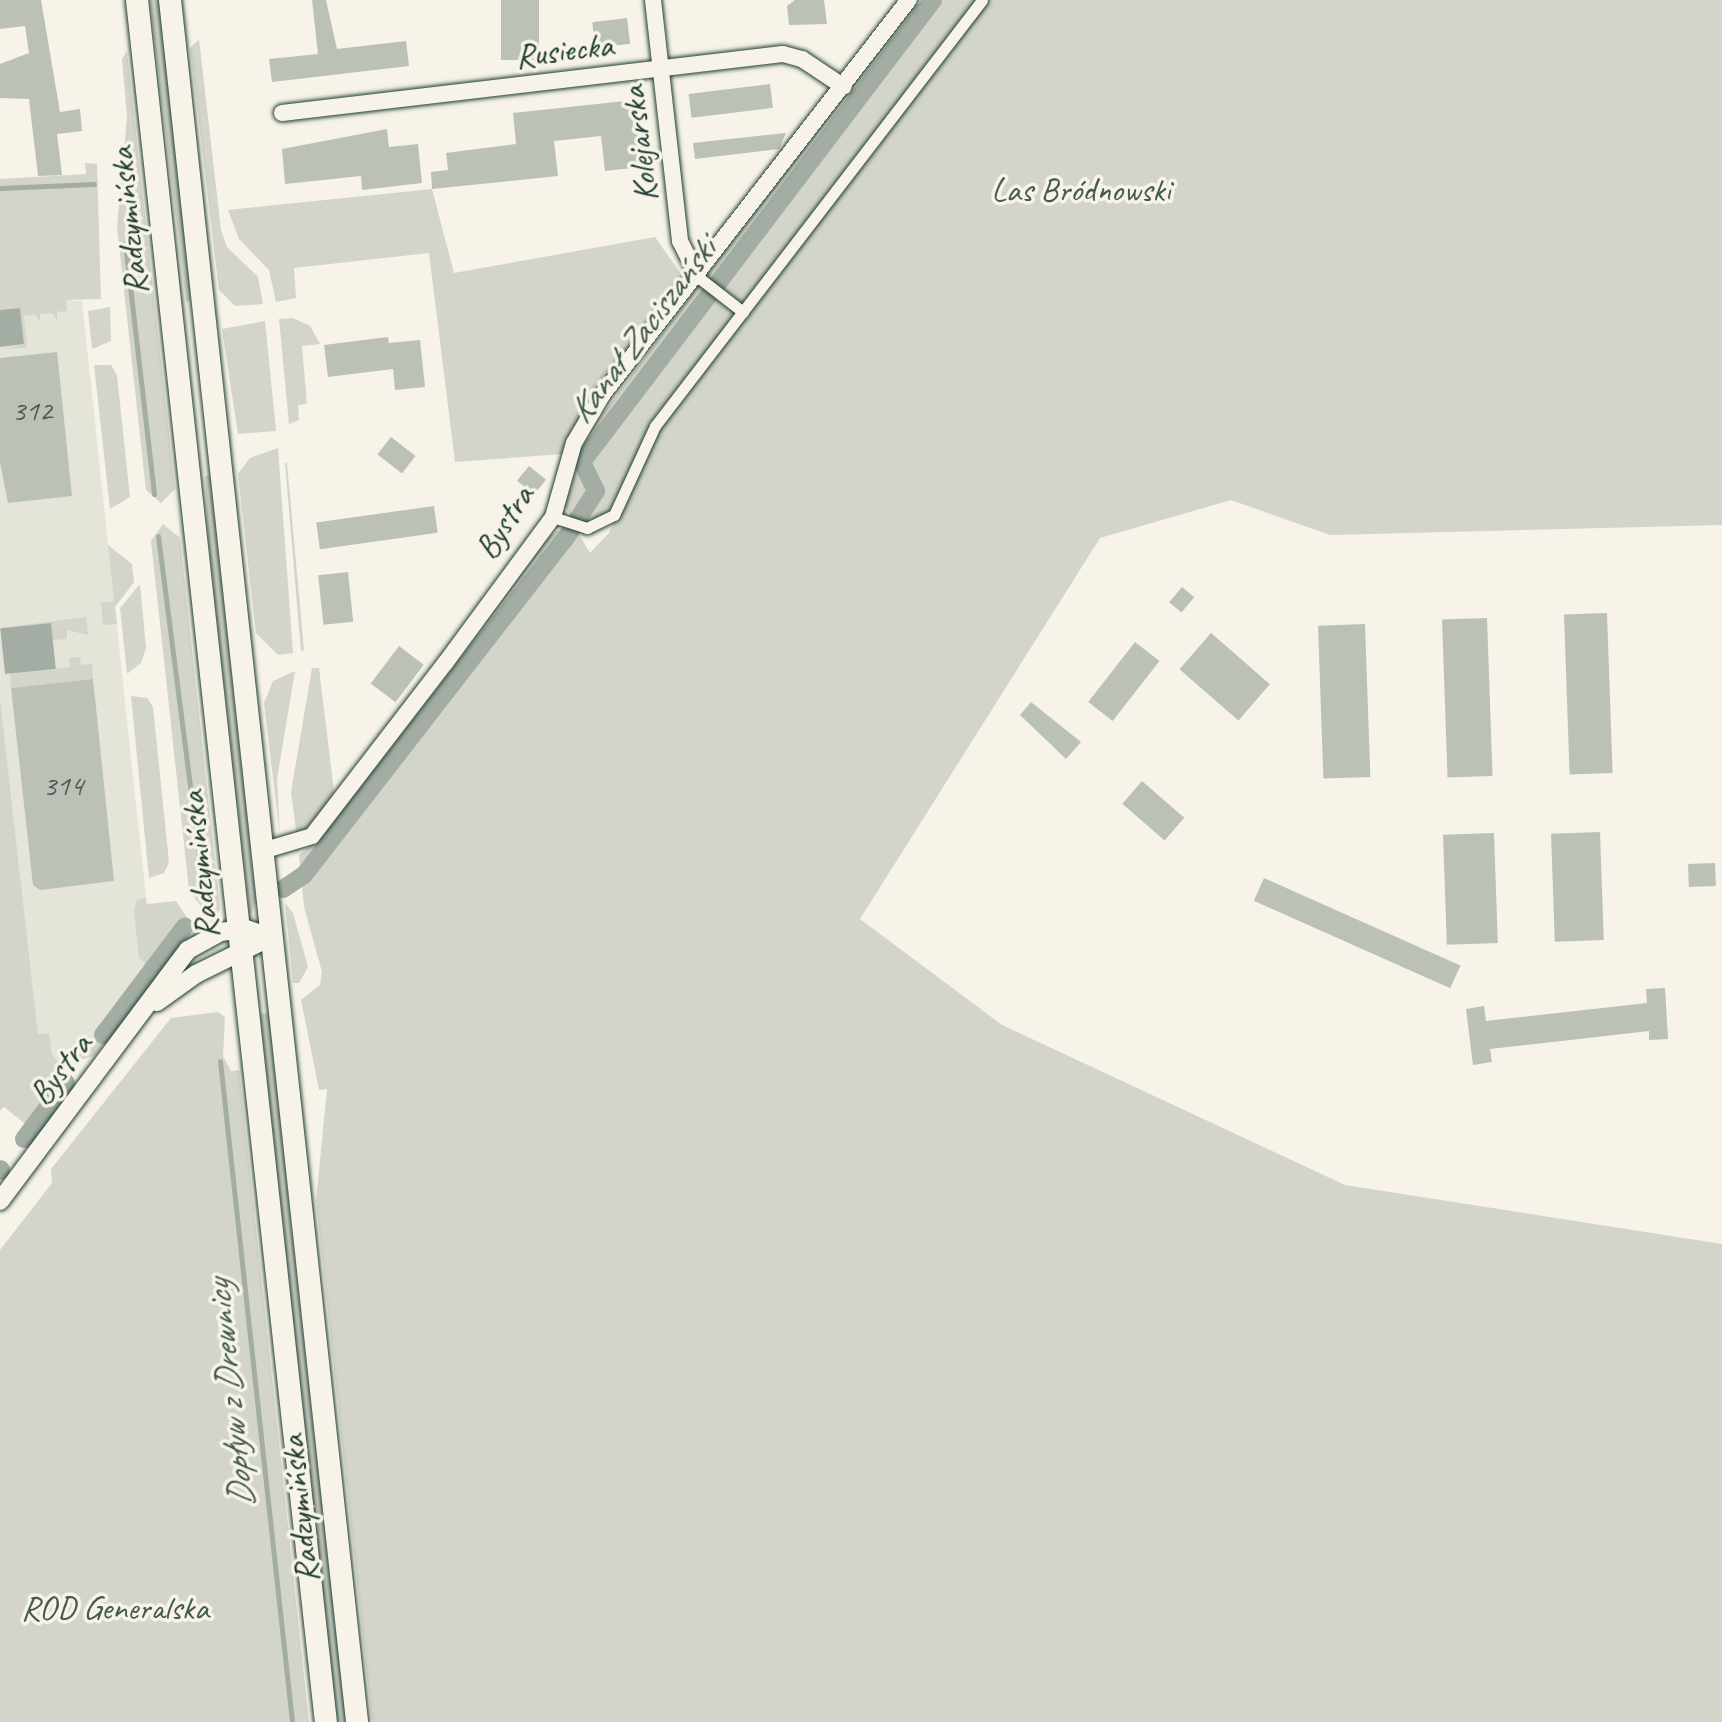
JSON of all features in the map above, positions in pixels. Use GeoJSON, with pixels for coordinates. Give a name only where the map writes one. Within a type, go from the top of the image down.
{"type":"FeatureCollection","features":[{"type":"Feature","properties":{"kind":"main road","name":"Radzymińska"},"geometry":{"type":"LineString","coordinates":[[137,0],[326,1722]]}},
{"type":"Feature","properties":{"kind":"main road","name":"Radzymińska"},"geometry":{"type":"LineString","coordinates":[[170,0],[357,1722]]}},
{"type":"Feature","properties":{"kind":"street","name":"Kolejarska"},"geometry":{"type":"LineString","coordinates":[[653,0],[680,241],[702,280]]}},
{"type":"Feature","properties":{"kind":"street","name":"Bystra"},"geometry":{"type":"LineString","coordinates":[[262,851],[312,836],[553,517],[574,443],[603,394],[702,280],[909,0]]}},
{"type":"Feature","properties":{"kind":"street"},"geometry":{"type":"LineString","coordinates":[[553,517],[576,525],[597,526],[614,515],[642,445],[982,0]]}},
{"type":"Feature","properties":{"kind":"street","name":"Rusiecka"},"geometry":{"type":"LineString","coordinates":[[282,113],[783,54],[802,59],[844,87]]}},
{"type":"Feature","properties":{"kind":"street"},"geometry":{"type":"LineString","coordinates":[[702,280],[743,312]]}},
{"type":"Feature","properties":{"kind":"street","name":"Bystra"},"geometry":{"type":"LineString","coordinates":[[0,1201],[188,950],[209,936],[241,940]]}},
{"type":"Feature","properties":{"kind":"street"},"geometry":{"type":"LineString","coordinates":[[241,940],[271,937]]}},
{"type":"Feature","properties":{"kind":"street","name":"Bystra"},"geometry":{"type":"LineString","coordinates":[[143,1013],[207,969],[241,940]]}},
{"type":"Feature","properties":{"kind":"street"},"geometry":{"type":"LineString","coordinates":[[207,969],[233,975],[247,994]]}},
{"type":"Feature","properties":{"kind":"shaded area"},"geometry":{"type":"Polygon","coordinates":[[[66,300],[82,301],[153,962],[85,1051],[75,1043],[76,1058],[66,1072],[52,1054],[49,1033],[38,1034],[0,697],[0,310],[66,300]]]}},
{"type":"Feature","properties":{"kind":"shaded area"},"geometry":{"type":"Polygon","coordinates":[[[20,308],[24,344],[0,347],[0,310],[20,308]]]}},
{"type":"Feature","properties":{"kind":"shaded area"},"geometry":{"type":"Polygon","coordinates":[[[51,623],[56,669],[5,674],[0,628],[51,623]]]}},
{"type":"Feature","properties":{"kind":"green space"},"geometry":{"type":"Polygon","coordinates":[[[150,0],[159,0],[191,301],[186,302],[150,0]]]}},
{"type":"Feature","properties":{"kind":"green space"},"geometry":{"type":"Polygon","coordinates":[[[918,0],[930,0],[715,283],[706,276],[918,0]]]}},
{"type":"Feature","properties":{"kind":"green space","name":"Las Bródnowski"},"geometry":{"type":"Polygon","coordinates":[[[936,0],[1722,0],[1722,525],[1330,535],[1231,500],[1100,538],[860,919],[1002,1025],[1345,1185],[1722,1244],[1722,1722],[372,1722],[316,1201],[327,1089],[319,1090],[301,1000],[320,985],[322,972],[304,907],[299,855],[320,838],[545,539],[559,530],[577,531],[590,553],[608,534],[626,501],[648,429],[611,511],[591,523],[581,519],[599,490],[586,461],[936,0]]]}},
{"type":"Feature","properties":{"kind":"green space"},"geometry":{"type":"Polygon","coordinates":[[[199,39],[221,230],[227,247],[258,277],[263,304],[235,306],[219,290],[190,48],[199,39]]]}},
{"type":"Feature","properties":{"kind":"green space"},"geometry":{"type":"Polygon","coordinates":[[[127,51],[175,489],[161,503],[146,490],[117,227],[127,117],[122,59],[127,51]]]}},
{"type":"Feature","properties":{"kind":"green space"},"geometry":{"type":"Polygon","coordinates":[[[85,163],[97,164],[101,299],[66,300],[67,311],[57,312],[57,320],[52,313],[40,314],[40,322],[35,315],[24,316],[27,347],[0,350],[24,344],[20,308],[0,310],[0,179],[86,174],[85,163]]]}},
{"type":"Feature","properties":{"kind":"green space"},"geometry":{"type":"Polygon","coordinates":[[[432,189],[454,273],[655,237],[686,281],[593,388],[563,454],[455,462],[429,253],[294,268],[296,298],[276,302],[269,270],[239,239],[228,210],[432,189]]]}},
{"type":"Feature","properties":{"kind":"green space"},"geometry":{"type":"Polygon","coordinates":[[[699,285],[707,292],[580,461],[594,490],[574,519],[564,506],[587,435],[699,285]]]}},
{"type":"Feature","properties":{"kind":"green space"},"geometry":{"type":"Polygon","coordinates":[[[110,307],[111,341],[92,349],[88,311],[110,307]]]}},
{"type":"Feature","properties":{"kind":"green space"},"geometry":{"type":"Polygon","coordinates":[[[293,318],[310,326],[320,344],[302,346],[307,404],[298,405],[299,420],[289,424],[279,319],[293,318]]]}},
{"type":"Feature","properties":{"kind":"green space"},"geometry":{"type":"Polygon","coordinates":[[[265,321],[276,431],[238,434],[222,329],[265,321]]]}},
{"type":"Feature","properties":{"kind":"green space"},"geometry":{"type":"Polygon","coordinates":[[[94,365],[111,365],[117,375],[130,497],[110,509],[94,365]]]}},
{"type":"Feature","properties":{"kind":"green space"},"geometry":{"type":"Polygon","coordinates":[[[278,448],[293,653],[278,655],[256,633],[238,474],[250,458],[278,448]]]}},
{"type":"Feature","properties":{"kind":"green space"},"geometry":{"type":"Polygon","coordinates":[[[285,463],[304,650],[301,651],[285,463]]]}},
{"type":"Feature","properties":{"kind":"green space"},"geometry":{"type":"Polygon","coordinates":[[[210,475],[256,900],[250,918],[208,539],[205,476],[210,475]]]}},
{"type":"Feature","properties":{"kind":"green space"},"geometry":{"type":"Polygon","coordinates":[[[163,524],[180,538],[220,908],[214,924],[189,890],[151,541],[163,524]]]}},
{"type":"Feature","properties":{"kind":"green space"},"geometry":{"type":"Polygon","coordinates":[[[108,545],[132,564],[134,582],[115,607],[117,624],[103,625],[101,603],[114,601],[108,545]]]}},
{"type":"Feature","properties":{"kind":"green space"},"geometry":{"type":"Polygon","coordinates":[[[140,584],[146,648],[141,663],[127,674],[120,608],[140,584]]]}},
{"type":"Feature","properties":{"kind":"green space"},"geometry":{"type":"Polygon","coordinates":[[[86,617],[88,635],[67,630],[67,639],[53,640],[50,623],[0,628],[86,617]]]}},
{"type":"Feature","properties":{"kind":"green space"},"geometry":{"type":"Polygon","coordinates":[[[80,657],[81,665],[92,664],[93,679],[11,688],[10,673],[70,667],[69,658],[80,657]]]}},
{"type":"Feature","properties":{"kind":"green space"},"geometry":{"type":"Polygon","coordinates":[[[312,668],[319,668],[335,800],[297,838],[291,792],[312,668]]]}},
{"type":"Feature","properties":{"kind":"green space"},"geometry":{"type":"Polygon","coordinates":[[[295,671],[277,779],[280,835],[264,703],[273,681],[295,671]]]}},
{"type":"Feature","properties":{"kind":"green space"},"geometry":{"type":"Polygon","coordinates":[[[131,696],[147,698],[153,707],[169,862],[164,873],[149,878],[131,696]]]}},
{"type":"Feature","properties":{"kind":"green space"},"geometry":{"type":"Polygon","coordinates":[[[0,697],[38,1034],[49,1033],[52,1054],[71,1079],[34,1131],[4,1107],[0,1111],[0,697]]]}},
{"type":"Feature","properties":{"kind":"green space"},"geometry":{"type":"Polygon","coordinates":[[[145,898],[147,904],[176,901],[198,934],[94,1056],[80,1060],[74,1042],[86,1050],[149,967],[139,958],[134,911],[137,899],[145,898]]]}},
{"type":"Feature","properties":{"kind":"green space"},"geometry":{"type":"Polygon","coordinates":[[[285,903],[293,913],[308,967],[299,983],[293,983],[285,903]]]}},
{"type":"Feature","properties":{"kind":"green space","name":"ROD Generalska"},"geometry":{"type":"Polygon","coordinates":[[[218,1012],[225,1017],[223,1056],[231,1071],[239,1070],[309,1722],[0,1722],[0,1250],[52,1183],[51,1169],[171,1018],[218,1012]]]}},
{"type":"Feature","properties":{"kind":"green space"},"geometry":{"type":"Polygon","coordinates":[[[269,1013],[346,1722],[337,1722],[260,1014],[269,1013]]]}},
{"type":"Feature","properties":{"kind":"building"},"geometry":{"type":"Polygon","coordinates":[[[0,0],[41,0],[60,112],[80,109],[82,131],[57,134],[62,175],[38,176],[29,99],[0,98],[0,64],[29,53],[25,26],[0,29],[0,0]]]}},
{"type":"Feature","properties":{"kind":"building"},"geometry":{"type":"Polygon","coordinates":[[[312,0],[326,0],[337,49],[406,41],[409,66],[272,82],[269,59],[318,54],[312,0]]]}},
{"type":"Feature","properties":{"kind":"building"},"geometry":{"type":"Polygon","coordinates":[[[501,0],[539,0],[539,60],[501,60],[501,0]]]}},
{"type":"Feature","properties":{"kind":"building"},"geometry":{"type":"Polygon","coordinates":[[[795,0],[824,0],[827,24],[789,25],[787,6],[795,0]]]}},
{"type":"Feature","properties":{"kind":"building"},"geometry":{"type":"Polygon","coordinates":[[[627,18],[630,44],[595,48],[592,22],[627,18]]]}},
{"type":"Feature","properties":{"kind":"building"},"geometry":{"type":"Polygon","coordinates":[[[770,84],[773,108],[692,118],[689,94],[770,84]]]}},
{"type":"Feature","properties":{"kind":"building"},"geometry":{"type":"Polygon","coordinates":[[[634,100],[642,167],[605,171],[601,136],[554,141],[558,176],[432,189],[431,172],[448,170],[446,153],[516,144],[513,113],[634,100]]]}},
{"type":"Feature","properties":{"kind":"building"},"geometry":{"type":"Polygon","coordinates":[[[387,129],[389,147],[418,144],[422,183],[362,190],[361,176],[285,184],[282,149],[387,129]]]}},
{"type":"Feature","properties":{"kind":"building"},"geometry":{"type":"Polygon","coordinates":[[[786,133],[779,149],[695,159],[693,143],[786,133]]]}},
{"type":"Feature","properties":{"kind":"building"},"geometry":{"type":"Polygon","coordinates":[[[388,337],[389,343],[420,340],[425,387],[395,390],[393,369],[328,377],[324,345],[388,337]]]}},
{"type":"Feature","properties":{"kind":"building"},"geometry":{"type":"Polygon","coordinates":[[[57,352],[72,496],[8,503],[0,462],[0,358],[57,352]]]}},
{"type":"Feature","properties":{"kind":"building"},"geometry":{"type":"Polygon","coordinates":[[[391,437],[415,456],[402,473],[377,454],[391,437]]]}},
{"type":"Feature","properties":{"kind":"building"},"geometry":{"type":"Polygon","coordinates":[[[529,466],[546,480],[534,495],[517,481],[529,466]]]}},
{"type":"Feature","properties":{"kind":"building"},"geometry":{"type":"Polygon","coordinates":[[[434,506],[438,533],[320,549],[316,523],[434,506]]]}},
{"type":"Feature","properties":{"kind":"building"},"geometry":{"type":"Polygon","coordinates":[[[348,572],[353,622],[323,625],[318,575],[348,572]]]}},
{"type":"Feature","properties":{"kind":"building"},"geometry":{"type":"Polygon","coordinates":[[[1182,587],[1194,597],[1181,613],[1169,602],[1182,587]]]}},
{"type":"Feature","properties":{"kind":"building"},"geometry":{"type":"Polygon","coordinates":[[[1607,613],[1613,773],[1570,774],[1564,615],[1607,613]]]}},
{"type":"Feature","properties":{"kind":"building"},"geometry":{"type":"Polygon","coordinates":[[[1487,618],[1493,776],[1448,777],[1442,620],[1487,618]]]}},
{"type":"Feature","properties":{"kind":"building"},"geometry":{"type":"Polygon","coordinates":[[[1365,624],[1370,777],[1323,779],[1318,626],[1365,624]]]}},
{"type":"Feature","properties":{"kind":"building"},"geometry":{"type":"Polygon","coordinates":[[[1211,633],[1270,684],[1238,720],[1180,669],[1211,633]]]}},
{"type":"Feature","properties":{"kind":"building"},"geometry":{"type":"Polygon","coordinates":[[[1135,642],[1159,661],[1113,721],[1088,702],[1135,642]]]}},
{"type":"Feature","properties":{"kind":"building"},"geometry":{"type":"Polygon","coordinates":[[[399,646],[424,665],[395,702],[371,684],[399,646]]]}},
{"type":"Feature","properties":{"kind":"building"},"geometry":{"type":"Polygon","coordinates":[[[93,679],[114,881],[40,890],[33,885],[11,688],[93,679]]]}},
{"type":"Feature","properties":{"kind":"building"},"geometry":{"type":"Polygon","coordinates":[[[1031,702],[1081,742],[1066,759],[1020,715],[1031,702]]]}},
{"type":"Feature","properties":{"kind":"building"},"geometry":{"type":"Polygon","coordinates":[[[1142,781],[1184,818],[1165,840],[1122,804],[1142,781]]]}},
{"type":"Feature","properties":{"kind":"building"},"geometry":{"type":"Polygon","coordinates":[[[1600,832],[1604,940],[1555,942],[1551,834],[1600,832]]]}},
{"type":"Feature","properties":{"kind":"building"},"geometry":{"type":"Polygon","coordinates":[[[1494,833],[1498,943],[1447,945],[1443,835],[1494,833]]]}},
{"type":"Feature","properties":{"kind":"building"},"geometry":{"type":"Polygon","coordinates":[[[1715,863],[1716,886],[1689,887],[1688,864],[1715,863]]]}},
{"type":"Feature","properties":{"kind":"building"},"geometry":{"type":"Polygon","coordinates":[[[1264,878],[1460,965],[1450,988],[1254,901],[1264,878]]]}},
{"type":"Feature","properties":{"kind":"building"},"geometry":{"type":"Polygon","coordinates":[[[1665,988],[1668,1039],[1649,1040],[1649,1031],[1490,1049],[1492,1062],[1473,1065],[1466,1009],[1484,1006],[1486,1021],[1647,1003],[1646,989],[1665,988]]]}},
{"type":"Feature","properties":{"kind":"waterway","name":"Kanał Zaciszański"},"geometry":{"type":"LineString","coordinates":[[283,889],[304,875],[565,539],[596,491],[582,462],[933,0]]}},
{"type":"Feature","properties":{"kind":"waterway"},"geometry":{"type":"LineString","coordinates":[[0,188],[94,184]]}},
{"type":"Feature","properties":{"kind":"waterway"},"geometry":{"type":"LineString","coordinates":[[125,243],[154,494]]}},
{"type":"Feature","properties":{"kind":"waterway"},"geometry":{"type":"LineString","coordinates":[[158,536],[205,905]]}},
{"type":"Feature","properties":{"kind":"waterway","name":"Kanał Zaciszański"},"geometry":{"type":"LineString","coordinates":[[103,1035],[185,926]]}},
{"type":"Feature","properties":{"kind":"waterway","name":"Dopływ z Drewnicy"},"geometry":{"type":"LineString","coordinates":[[220,1061],[292,1722]]}},
{"type":"Feature","properties":{"kind":"waterway"},"geometry":{"type":"LineString","coordinates":[[24,1139],[66,1083]]}}]}
